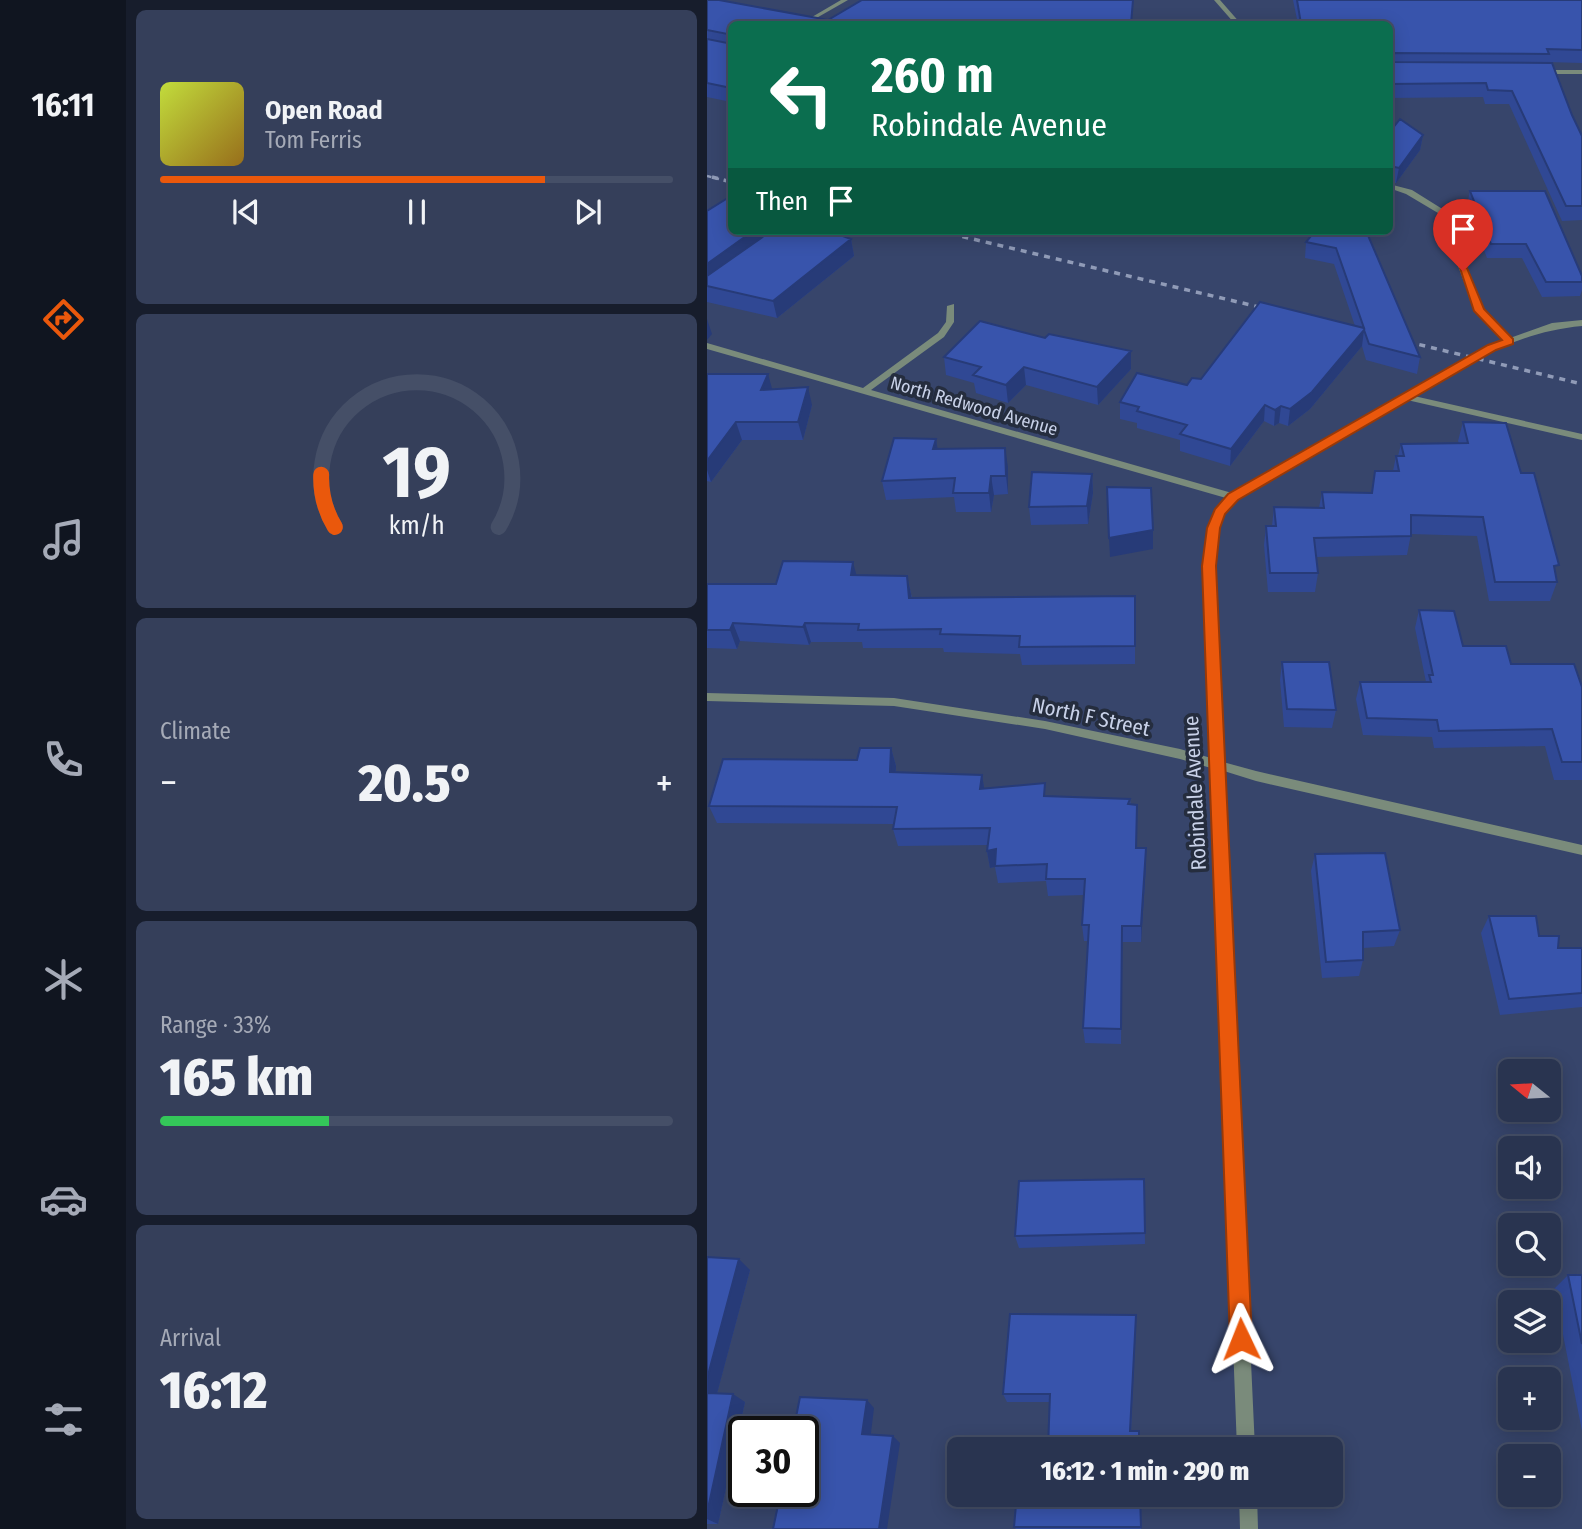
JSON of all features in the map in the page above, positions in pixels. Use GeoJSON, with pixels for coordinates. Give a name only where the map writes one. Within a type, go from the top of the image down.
{"type":"FeatureCollection","features":[{"type":"Feature","properties":{"kind":"street"},"geometry":{"type":"LineString","coordinates":[[808,21],[845,0]]}},
{"type":"Feature","properties":{"kind":"street"},"geometry":{"type":"LineString","coordinates":[[1217,0],[1235,21]]}},
{"type":"Feature","properties":{"kind":"street"},"geometry":{"type":"LineString","coordinates":[[1526,72],[1582,73]]}},
{"type":"Feature","properties":{"kind":"street"},"geometry":{"type":"LineString","coordinates":[[1393,187],[1409,192],[1441,212],[1479,311],[1509,341],[1552,327],[1582,323]]}},
{"type":"Feature","properties":{"kind":"street"},"geometry":{"type":"LineString","coordinates":[[864,391],[941,335],[950,322],[951,306]]}},
{"type":"Feature","properties":{"kind":"street","name":"Robindale Avenue"},"geometry":{"type":"LineString","coordinates":[[1245,1437],[1209,566],[1213,528],[1219,512],[1233,497],[1492,347],[1509,341]]}},
{"type":"Feature","properties":{"kind":"street","name":"North Redwood Avenue"},"geometry":{"type":"LineString","coordinates":[[707,346],[1233,497]]}},
{"type":"Feature","properties":{"kind":"street"},"geometry":{"type":"LineString","coordinates":[[1406,397],[1582,437]]}},
{"type":"Feature","properties":{"kind":"street","name":"North F Street"},"geometry":{"type":"LineString","coordinates":[[707,697],[894,702],[1045,725],[1582,850]]}},
{"type":"Feature","properties":{"kind":"street"},"geometry":{"type":"LineString","coordinates":[[1248,1507],[1249,1529]]}},
{"type":"Feature","properties":{"kind":"building"},"geometry":{"type":"Polygon","coordinates":[[[707,0],[828,20],[862,0],[1133,0],[1131,21],[728,21],[728,34],[707,30],[707,0]]]}},
{"type":"Feature","properties":{"kind":"building"},"geometry":{"type":"Polygon","coordinates":[[[1297,0],[1582,0],[1582,50],[1547,49],[1549,54],[1393,53],[1393,21],[1300,21],[1297,0]]]}},
{"type":"Feature","properties":{"kind":"building"},"geometry":{"type":"Polygon","coordinates":[[[707,39],[727,43],[728,87],[707,83],[707,39]]]}},
{"type":"Feature","properties":{"kind":"building"},"geometry":{"type":"Polygon","coordinates":[[[1393,62],[1552,63],[1582,136],[1582,206],[1566,206],[1512,91],[1488,90],[1486,83],[1393,84],[1393,62]]]}},
{"type":"Feature","properties":{"kind":"building"},"geometry":{"type":"Polygon","coordinates":[[[1400,119],[1423,135],[1399,168],[1393,167],[1393,128],[1400,119]]]}},
{"type":"Feature","properties":{"kind":"building"},"geometry":{"type":"Polygon","coordinates":[[[1470,191],[1545,191],[1582,276],[1582,282],[1546,282],[1526,244],[1491,244],[1470,191]]]}},
{"type":"Feature","properties":{"kind":"building"},"geometry":{"type":"Polygon","coordinates":[[[728,198],[728,235],[747,235],[707,264],[707,211],[728,198]]]}},
{"type":"Feature","properties":{"kind":"building"},"geometry":{"type":"Polygon","coordinates":[[[765,235],[840,235],[851,239],[773,301],[707,286],[707,276],[765,235]]]}},
{"type":"Feature","properties":{"kind":"building"},"geometry":{"type":"Polygon","coordinates":[[[1312,235],[1368,235],[1420,357],[1369,344],[1364,330],[1312,392],[1290,409],[1281,406],[1275,410],[1265,405],[1231,449],[1180,434],[1187,425],[1137,411],[1139,407],[1120,402],[1137,373],[1187,385],[1192,378],[1201,379],[1260,302],[1364,328],[1336,248],[1306,242],[1312,235]]]}},
{"type":"Feature","properties":{"kind":"building"},"geometry":{"type":"Polygon","coordinates":[[[980,321],[1045,338],[1049,334],[1131,351],[1097,387],[1024,367],[1006,385],[973,375],[981,367],[944,357],[980,321]]]}},
{"type":"Feature","properties":{"kind":"building"},"geometry":{"type":"Polygon","coordinates":[[[707,374],[768,374],[761,390],[808,387],[798,422],[736,422],[707,461],[707,374]]]}},
{"type":"Feature","properties":{"kind":"building"},"geometry":{"type":"Polygon","coordinates":[[[1463,422],[1506,423],[1521,473],[1534,473],[1559,565],[1554,566],[1557,582],[1495,582],[1483,517],[1411,515],[1411,536],[1314,538],[1318,573],[1270,573],[1266,526],[1276,526],[1274,507],[1324,508],[1322,492],[1372,493],[1375,471],[1399,471],[1396,456],[1404,456],[1401,444],[1468,443],[1463,422]]]}},
{"type":"Feature","properties":{"kind":"building"},"geometry":{"type":"Polygon","coordinates":[[[894,438],[936,439],[933,449],[1005,448],[1006,476],[991,476],[989,493],[953,493],[955,478],[882,481],[894,438]]]}},
{"type":"Feature","properties":{"kind":"building"},"geometry":{"type":"Polygon","coordinates":[[[1032,472],[1092,474],[1087,506],[1029,507],[1032,472]]]}},
{"type":"Feature","properties":{"kind":"building"},"geometry":{"type":"Polygon","coordinates":[[[1107,487],[1151,488],[1153,530],[1109,538],[1107,487]]]}},
{"type":"Feature","properties":{"kind":"building"},"geometry":{"type":"Polygon","coordinates":[[[783,561],[853,562],[851,575],[907,576],[909,598],[1135,596],[1135,646],[1019,647],[1020,636],[940,634],[941,629],[858,630],[859,624],[805,623],[803,627],[733,623],[730,630],[707,630],[707,584],[776,584],[783,561]]]}},
{"type":"Feature","properties":{"kind":"building"},"geometry":{"type":"Polygon","coordinates":[[[1419,610],[1454,611],[1463,646],[1506,646],[1511,664],[1574,664],[1582,687],[1582,762],[1562,762],[1552,729],[1439,731],[1437,720],[1367,718],[1360,682],[1431,682],[1429,675],[1433,675],[1419,610]]]}},
{"type":"Feature","properties":{"kind":"building"},"geometry":{"type":"Polygon","coordinates":[[[1282,662],[1329,662],[1336,710],[1287,709],[1282,662]]]}},
{"type":"Feature","properties":{"kind":"building"},"geometry":{"type":"Polygon","coordinates":[[[860,748],[891,748],[890,772],[982,775],[980,789],[1045,783],[1044,796],[1130,799],[1128,804],[1137,805],[1136,848],[1146,848],[1141,926],[1122,926],[1121,1029],[1083,1028],[1089,925],[1082,925],[1085,879],[1046,879],[1047,864],[995,866],[996,849],[987,851],[990,828],[893,829],[897,807],[709,806],[723,759],[857,760],[860,748]]]}},
{"type":"Feature","properties":{"kind":"building"},"geometry":{"type":"Polygon","coordinates":[[[1385,853],[1400,930],[1363,932],[1363,960],[1326,962],[1315,854],[1385,853]]]}},
{"type":"Feature","properties":{"kind":"building"},"geometry":{"type":"Polygon","coordinates":[[[1489,916],[1536,916],[1539,936],[1559,936],[1558,948],[1582,948],[1582,993],[1509,999],[1489,916]]]}},
{"type":"Feature","properties":{"kind":"building"},"geometry":{"type":"Polygon","coordinates":[[[1144,1179],[1145,1233],[1015,1236],[1019,1181],[1144,1179]]]}},
{"type":"Feature","properties":{"kind":"building"},"geometry":{"type":"Polygon","coordinates":[[[707,1257],[739,1259],[707,1379],[707,1257]]]}},
{"type":"Feature","properties":{"kind":"building"},"geometry":{"type":"Polygon","coordinates":[[[1568,1275],[1582,1275],[1582,1344],[1568,1275]]]}},
{"type":"Feature","properties":{"kind":"building"},"geometry":{"type":"Polygon","coordinates":[[[1010,1314],[1136,1315],[1130,1431],[1139,1431],[1139,1437],[1048,1437],[1050,1394],[1003,1394],[1010,1314]]]}},
{"type":"Feature","properties":{"kind":"building"},"geometry":{"type":"Polygon","coordinates":[[[707,1393],[733,1394],[728,1416],[707,1513],[707,1393]]]}},
{"type":"Feature","properties":{"kind":"building"},"geometry":{"type":"Polygon","coordinates":[[[800,1397],[867,1400],[862,1434],[893,1436],[879,1529],[773,1529],[778,1507],[819,1507],[819,1416],[796,1416],[800,1397]]]}},
{"type":"Feature","properties":{"kind":"building"},"geometry":{"type":"Polygon","coordinates":[[[1016,1507],[1140,1507],[1141,1527],[1014,1527],[1016,1507]]]}},
{"type":"Feature","properties":{"kind":"railway"},"geometry":{"type":"LineString","coordinates":[[707,176],[719,179]]}},
{"type":"Feature","properties":{"kind":"railway"},"geometry":{"type":"LineString","coordinates":[[712,177],[728,181]]}},
{"type":"Feature","properties":{"kind":"railway"},"geometry":{"type":"LineString","coordinates":[[956,235],[1276,311]]}},
{"type":"Feature","properties":{"kind":"railway"},"geometry":{"type":"LineString","coordinates":[[1396,339],[1582,384]]}},
{"type":"Feature","properties":{"kind":"route"},"geometry":{"type":"LineString","coordinates":[[1241,1339],[1214,730],[1209,566],[1213,528],[1219,512],[1233,497],[1492,347],[1509,341],[1479,311],[1463,271]]}}]}
